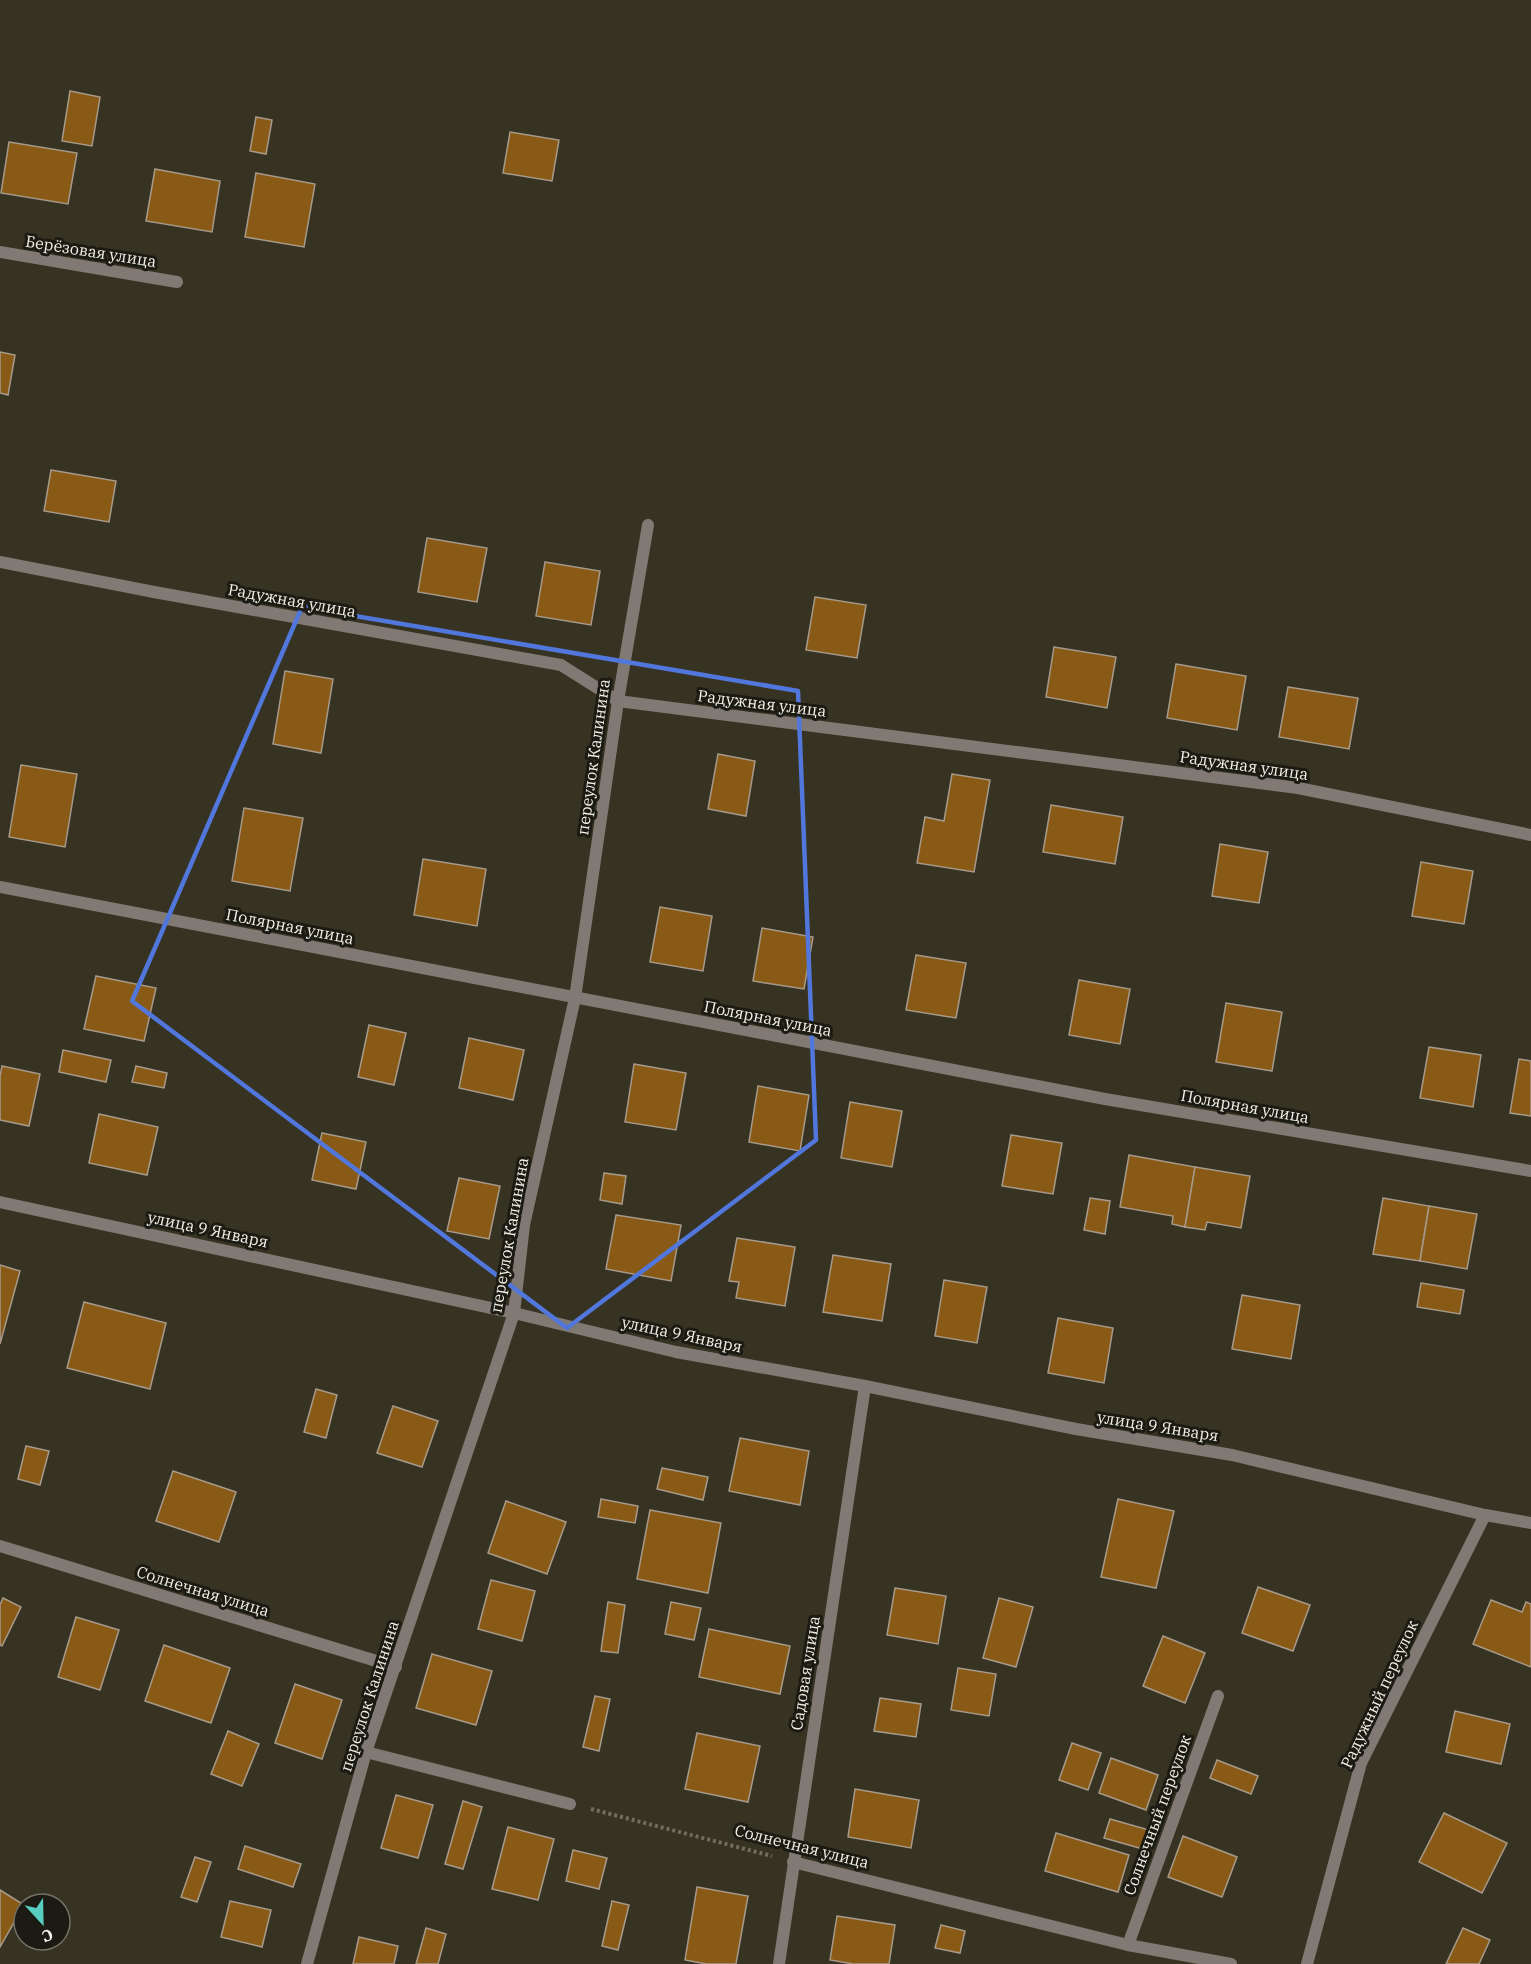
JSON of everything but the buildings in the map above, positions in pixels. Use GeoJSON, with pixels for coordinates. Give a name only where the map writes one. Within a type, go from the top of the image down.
{"type":"FeatureCollection","features":[{"type":"Feature","properties":{"kind":"street","name":"Берёзовая улица"},"geometry":{"type":"LineString","coordinates":[[0,252],[177,282]]}},
{"type":"Feature","properties":{"kind":"street","name":"переулок Калинина"},"geometry":{"type":"LineString","coordinates":[[307,1964],[366,1752],[514,1313],[524,1225],[575,998],[618,701],[648,525]]}},
{"type":"Feature","properties":{"kind":"street","name":"Радужная улица"},"geometry":{"type":"LineString","coordinates":[[0,562],[561,665],[618,701],[1298,788],[1531,835]]}},
{"type":"Feature","properties":{"kind":"street","name":"Полярная улица"},"geometry":{"type":"LineString","coordinates":[[0,887],[1105,1099],[1531,1171]]}},
{"type":"Feature","properties":{"kind":"street","name":"улица 9 Января"},"geometry":{"type":"LineString","coordinates":[[0,1202],[129,1228],[514,1313],[676,1352],[865,1386],[1076,1429],[1232,1455],[1485,1515]]}},
{"type":"Feature","properties":{"kind":"street","name":"Садовая улица"},"geometry":{"type":"LineString","coordinates":[[779,1964],[865,1386]]}},
{"type":"Feature","properties":{"kind":"street"},"geometry":{"type":"LineString","coordinates":[[1485,1515],[1531,1523]]}},
{"type":"Feature","properties":{"kind":"street","name":"Радужный переулок"},"geometry":{"type":"LineString","coordinates":[[1307,1964],[1361,1763],[1485,1515]]}},
{"type":"Feature","properties":{"kind":"street","name":"Солнечная улица"},"geometry":{"type":"LineString","coordinates":[[2,1551],[396,1667]]}},
{"type":"Feature","properties":{"kind":"street","name":"Солнечный переулок"},"geometry":{"type":"LineString","coordinates":[[1128,1946],[1218,1695]]}},
{"type":"Feature","properties":{"kind":"street"},"geometry":{"type":"LineString","coordinates":[[366,1752],[570,1804]]}},
{"type":"Feature","properties":{"kind":"street","name":"Солнечная улица"},"geometry":{"type":"LineString","coordinates":[[794,1862],[1128,1946],[1231,1964]]}},
{"type":"Feature","properties":{"kind":"path","name":"Солнечная улица"},"geometry":{"type":"LineString","coordinates":[[570,1804],[794,1862]]}},
{"type":"Feature","properties":{"kind":"highlighted area"},"geometry":{"type":"Polygon","coordinates":[[[302,607],[798,691],[816,1140],[567,1328],[132,1001],[302,607]]]}}]}
